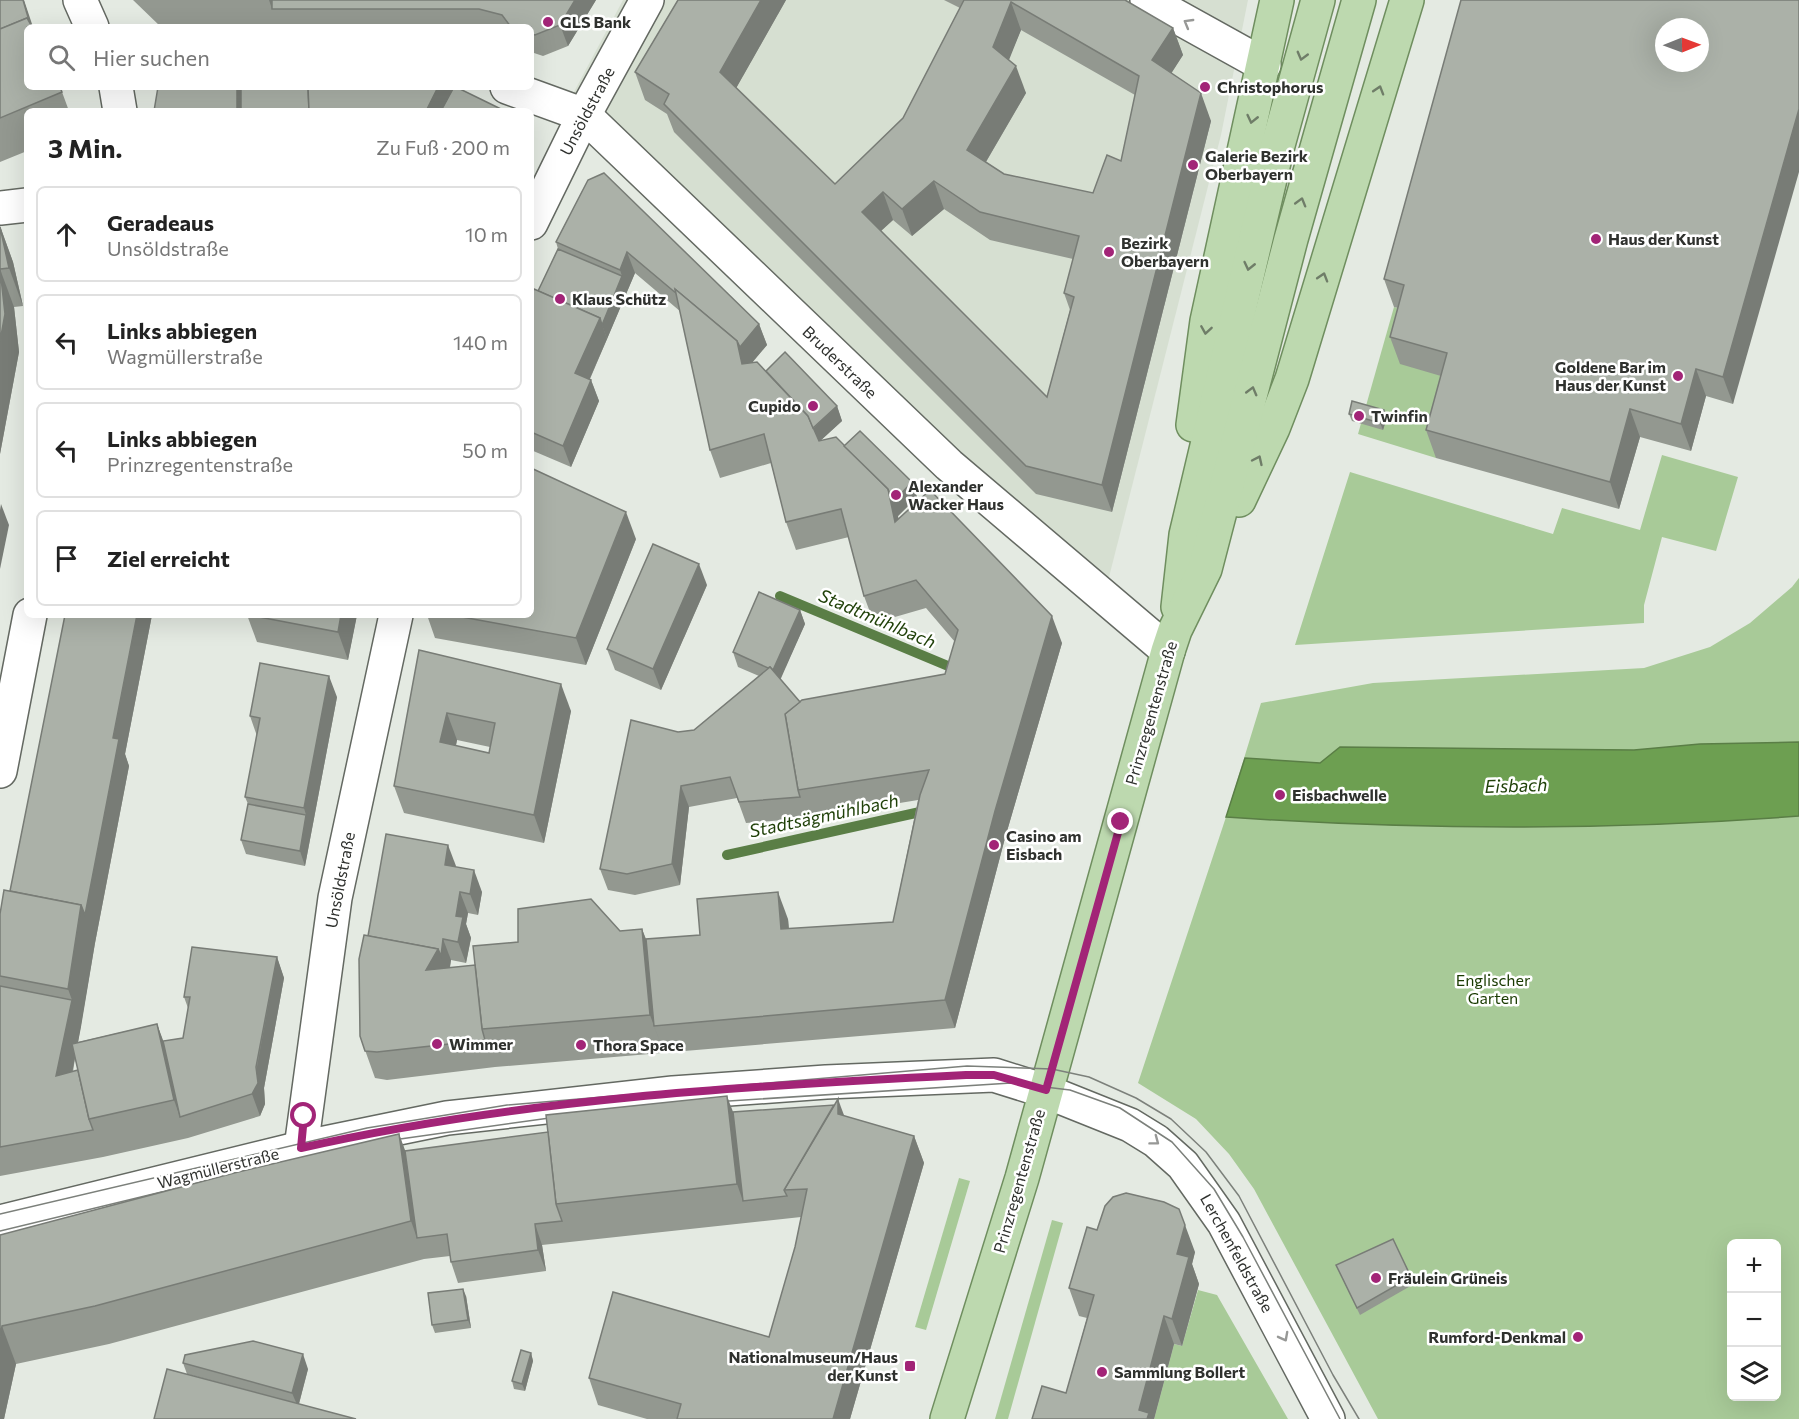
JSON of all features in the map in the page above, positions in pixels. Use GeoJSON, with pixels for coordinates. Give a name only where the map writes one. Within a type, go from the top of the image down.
{"type":"FeatureCollection","features":[{"type":"Feature","properties":{"kind":"main road"},"geometry":{"type":"LineString","coordinates":[[1186,535],[1194,411],[1207,321],[1277,0]]}},
{"type":"Feature","properties":{"kind":"main road","name":"Prinzregentenstraße"},"geometry":{"type":"LineString","coordinates":[[947,1419],[1022,1178],[1171,640],[1186,535],[1276,156],[1318,0]]}},
{"type":"Feature","properties":{"kind":"main road","name":"Prinzregentenstraße"},"geometry":{"type":"LineString","coordinates":[[1171,640],[1205,569],[1291,239],[1359,0]]}},
{"type":"Feature","properties":{"kind":"main road"},"geometry":{"type":"LineString","coordinates":[[1205,569],[1273,428],[1292,379],[1407,0]]}},
{"type":"Feature","properties":{"kind":"street"},"geometry":{"type":"LineString","coordinates":[[80,0],[91,24]]}},
{"type":"Feature","properties":{"kind":"street","name":"Unsöldstraße"},"geometry":{"type":"LineString","coordinates":[[534,216],[584,115],[647,0]]}},
{"type":"Feature","properties":{"kind":"street"},"geometry":{"type":"LineString","coordinates":[[1147,0],[1264,65]]}},
{"type":"Feature","properties":{"kind":"street"},"geometry":{"type":"LineString","coordinates":[[116,90],[120,108]]}},
{"type":"Feature","properties":{"kind":"street","name":"Bruderstraße"},"geometry":{"type":"LineString","coordinates":[[515,90],[584,115],[948,465],[1171,640]]}},
{"type":"Feature","properties":{"kind":"street"},"geometry":{"type":"LineString","coordinates":[[0,208],[24,205]]}},
{"type":"Feature","properties":{"kind":"street"},"geometry":{"type":"LineString","coordinates":[[0,771],[29,618]]}},
{"type":"Feature","properties":{"kind":"street","name":"Unsöldstraße"},"geometry":{"type":"LineString","coordinates":[[301,1148],[335,898],[395,618]]}},
{"type":"Feature","properties":{"kind":"street","name":"Wagmüllerstraße"},"geometry":{"type":"LineString","coordinates":[[0,1222],[301,1148],[458,1117],[673,1093],[975,1075],[994,1075],[1046,1090]]}},
{"type":"Feature","properties":{"kind":"street","name":"Lerchenfeldstraße"},"geometry":{"type":"LineString","coordinates":[[1046,1090],[1104,1114],[1156,1141],[1195,1180],[1224,1223],[1328,1419]]}},
{"type":"Feature","properties":{"kind":"shaded area"},"geometry":{"type":"Polygon","coordinates":[[[623,0],[1248,0],[1221,135],[1105,593],[567,105],[623,0]]]}},
{"type":"Feature","properties":{"kind":"green space"},"geometry":{"type":"Polygon","coordinates":[[[1394,307],[1414,312],[1457,380],[1436,458],[1358,434],[1394,307]]]}},
{"type":"Feature","properties":{"kind":"green space"},"geometry":{"type":"Polygon","coordinates":[[[1662,455],[1738,477],[1716,551],[1662,537],[1644,605],[1644,623],[1295,645],[1350,472],[1553,534],[1562,508],[1640,530],[1662,455]]]}},
{"type":"Feature","properties":{"kind":"green space","name":"Englischer Garten"},"geometry":{"type":"Polygon","coordinates":[[[1799,578],[1799,1419],[1378,1419],[1254,1189],[1229,1154],[1196,1119],[1138,1083],[1226,817],[1261,703],[1373,683],[1644,668],[1710,647],[1750,623],[1792,587],[1799,578]]]}},
{"type":"Feature","properties":{"kind":"green space"},"geometry":{"type":"Polygon","coordinates":[[[959,1178],[970,1181],[926,1330],[915,1327],[959,1178]]]}},
{"type":"Feature","properties":{"kind":"green space"},"geometry":{"type":"Polygon","coordinates":[[[1052,1220],[1063,1223],[1008,1419],[995,1419],[1052,1220]]]}},
{"type":"Feature","properties":{"kind":"green space"},"geometry":{"type":"Polygon","coordinates":[[[1198,1290],[1217,1295],[1288,1419],[1154,1419],[1174,1344],[1182,1346],[1198,1290]]]}},
{"type":"Feature","properties":{"kind":"water","name":"Eisbach"},"geometry":{"type":"Polygon","coordinates":[[[1799,742],[1799,816],[1656,824],[1512,827],[1369,824],[1226,817],[1245,758],[1320,763],[1340,747],[1634,750],[1700,744],[1799,742]]]}},
{"type":"Feature","properties":{"kind":"building"},"geometry":{"type":"Polygon","coordinates":[[[0,0],[23,0],[30,24],[27,18],[0,29],[0,0]]]}},
{"type":"Feature","properties":{"kind":"building"},"geometry":{"type":"Polygon","coordinates":[[[272,0],[575,0],[560,25],[535,35],[534,24],[509,24],[502,15],[479,9],[272,9],[272,0]]]}},
{"type":"Feature","properties":{"kind":"building","name":"Bezirk Oberbayern"},"geometry":{"type":"Polygon","coordinates":[[[678,0],[761,0],[720,72],[835,184],[903,118],[964,0],[1125,0],[1173,28],[1152,60],[1201,93],[1102,485],[1026,466],[664,104],[669,94],[635,72],[678,0]],[[1011,2],[993,47],[1016,66],[967,150],[1004,174],[1093,193],[1107,155],[1121,161],[1139,76],[1011,2]],[[934,181],[902,209],[883,192],[862,212],[1047,397],[1074,297],[1064,293],[1079,236],[980,212],[934,181]]]}},
{"type":"Feature","properties":{"kind":"building","name":"Haus der Kunst"},"geometry":{"type":"Polygon","coordinates":[[[1461,0],[1799,0],[1799,109],[1723,377],[1696,369],[1681,424],[1630,409],[1610,482],[1426,430],[1447,353],[1390,337],[1404,285],[1384,279],[1461,0]]]}},
{"type":"Feature","properties":{"kind":"building"},"geometry":{"type":"Polygon","coordinates":[[[27,18],[30,24],[24,24],[24,90],[61,90],[62,92],[0,118],[0,29],[27,18]]]}},
{"type":"Feature","properties":{"kind":"building"},"geometry":{"type":"Polygon","coordinates":[[[158,90],[237,90],[237,108],[154,108],[158,90]]]}},
{"type":"Feature","properties":{"kind":"building"},"geometry":{"type":"Polygon","coordinates":[[[241,90],[308,90],[309,108],[241,108],[241,90]]]}},
{"type":"Feature","properties":{"kind":"building"},"geometry":{"type":"Polygon","coordinates":[[[308,90],[436,90],[428,108],[309,108],[308,90]]]}},
{"type":"Feature","properties":{"kind":"building"},"geometry":{"type":"Polygon","coordinates":[[[452,90],[462,90],[499,108],[443,108],[452,90]]]}},
{"type":"Feature","properties":{"kind":"building"},"geometry":{"type":"Polygon","coordinates":[[[604,173],[759,324],[740,347],[737,341],[627,252],[620,270],[556,242],[588,180],[604,173]]]}},
{"type":"Feature","properties":{"kind":"building"},"geometry":{"type":"Polygon","coordinates":[[[0,227],[9,268],[0,269],[0,227]]]}},
{"type":"Feature","properties":{"kind":"building"},"geometry":{"type":"Polygon","coordinates":[[[558,249],[622,276],[602,325],[600,318],[538,291],[558,249]]]}},
{"type":"Feature","properties":{"kind":"building"},"geometry":{"type":"Polygon","coordinates":[[[0,269],[5,314],[0,341],[0,269]]]}},
{"type":"Feature","properties":{"kind":"building"},"geometry":{"type":"Polygon","coordinates":[[[534,289],[600,318],[575,373],[591,380],[563,446],[534,433],[534,289]]]}},
{"type":"Feature","properties":{"kind":"building"},"geometry":{"type":"Polygon","coordinates":[[[675,289],[737,341],[742,364],[757,362],[808,416],[819,441],[836,437],[888,489],[895,522],[930,490],[1052,616],[995,811],[945,1000],[654,1026],[646,939],[700,935],[697,899],[778,892],[781,929],[893,922],[920,795],[929,770],[798,790],[785,714],[802,700],[945,674],[958,630],[916,580],[864,596],[841,509],[786,522],[764,434],[710,450],[675,289]]]}},
{"type":"Feature","properties":{"kind":"building"},"geometry":{"type":"Polygon","coordinates":[[[785,352],[837,406],[813,428],[808,416],[766,371],[785,352]]]}},
{"type":"Feature","properties":{"kind":"building"},"geometry":{"type":"Polygon","coordinates":[[[1352,401],[1384,410],[1380,423],[1349,414],[1352,401]]]}},
{"type":"Feature","properties":{"kind":"building"},"geometry":{"type":"Polygon","coordinates":[[[860,431],[912,482],[893,502],[888,489],[844,446],[860,431]]]}},
{"type":"Feature","properties":{"kind":"building"},"geometry":{"type":"Polygon","coordinates":[[[534,469],[626,512],[576,638],[467,618],[534,618],[534,469]]]}},
{"type":"Feature","properties":{"kind":"building"},"geometry":{"type":"Polygon","coordinates":[[[653,544],[699,564],[653,669],[607,649],[653,544]]]}},
{"type":"Feature","properties":{"kind":"building"},"geometry":{"type":"Polygon","coordinates":[[[759,592],[800,610],[773,670],[733,652],[759,592]]]}},
{"type":"Feature","properties":{"kind":"building"},"geometry":{"type":"Polygon","coordinates":[[[64,618],[136,618],[113,738],[119,739],[85,915],[81,905],[10,891],[64,618]]]}},
{"type":"Feature","properties":{"kind":"building"},"geometry":{"type":"Polygon","coordinates":[[[265,618],[340,618],[338,632],[265,618]]]}},
{"type":"Feature","properties":{"kind":"building"},"geometry":{"type":"Polygon","coordinates":[[[419,650],[561,684],[534,815],[394,786],[419,650]],[[447,713],[440,742],[489,753],[495,723],[447,713]]]}},
{"type":"Feature","properties":{"kind":"building"},"geometry":{"type":"Polygon","coordinates":[[[260,663],[329,676],[304,808],[245,797],[260,718],[250,716],[260,663]]]}},
{"type":"Feature","properties":{"kind":"building"},"geometry":{"type":"Polygon","coordinates":[[[770,667],[800,702],[785,714],[800,797],[739,802],[730,777],[681,786],[672,864],[627,874],[600,869],[631,720],[678,732],[694,730],[770,667]]]}},
{"type":"Feature","properties":{"kind":"building"},"geometry":{"type":"Polygon","coordinates":[[[248,804],[306,815],[300,851],[241,840],[248,804]]]}},
{"type":"Feature","properties":{"kind":"building"},"geometry":{"type":"Polygon","coordinates":[[[386,834],[448,845],[445,865],[474,870],[470,894],[460,892],[456,916],[463,917],[458,942],[443,939],[441,956],[438,949],[368,936],[386,834]]]}},
{"type":"Feature","properties":{"kind":"building"},"geometry":{"type":"Polygon","coordinates":[[[4,890],[81,905],[68,989],[0,976],[0,914],[4,890]]]}},
{"type":"Feature","properties":{"kind":"building"},"geometry":{"type":"Polygon","coordinates":[[[591,899],[620,931],[642,929],[650,1015],[482,1029],[473,946],[518,942],[518,909],[591,899]]]}},
{"type":"Feature","properties":{"kind":"building"},"geometry":{"type":"Polygon","coordinates":[[[364,935],[438,949],[426,970],[475,965],[485,1040],[377,1052],[365,1051],[360,1036],[359,959],[364,935]]]}},
{"type":"Feature","properties":{"kind":"building"},"geometry":{"type":"Polygon","coordinates":[[[192,947],[277,957],[256,1067],[258,1083],[252,1094],[180,1117],[163,1041],[183,1038],[190,997],[184,997],[192,947]]]}},
{"type":"Feature","properties":{"kind":"building"},"geometry":{"type":"Polygon","coordinates":[[[0,986],[72,1000],[56,1076],[78,1070],[93,1130],[0,1147],[0,986]]]}},
{"type":"Feature","properties":{"kind":"building"},"geometry":{"type":"Polygon","coordinates":[[[157,1024],[174,1100],[89,1119],[72,1044],[157,1024]]]}},
{"type":"Feature","properties":{"kind":"building"},"geometry":{"type":"Polygon","coordinates":[[[727,1096],[737,1184],[556,1204],[546,1115],[727,1096]]]}},
{"type":"Feature","properties":{"kind":"building"},"geometry":{"type":"Polygon","coordinates":[[[838,1099],[838,1114],[914,1136],[833,1419],[677,1419],[681,1404],[589,1378],[613,1292],[769,1337],[795,1247],[807,1189],[784,1190],[838,1099]]]}},
{"type":"Feature","properties":{"kind":"building"},"geometry":{"type":"Polygon","coordinates":[[[834,1105],[784,1190],[787,1196],[743,1201],[733,1112],[834,1105]]]}},
{"type":"Feature","properties":{"kind":"building"},"geometry":{"type":"Polygon","coordinates":[[[548,1132],[556,1204],[562,1221],[535,1224],[538,1250],[451,1262],[447,1234],[417,1238],[405,1151],[548,1132]]]}},
{"type":"Feature","properties":{"kind":"building"},"geometry":{"type":"Polygon","coordinates":[[[399,1134],[411,1221],[95,1306],[2,1326],[0,1337],[0,1235],[234,1173],[399,1134]]]}},
{"type":"Feature","properties":{"kind":"building"},"geometry":{"type":"Polygon","coordinates":[[[1126,1193],[1164,1202],[1179,1209],[1185,1225],[1177,1254],[1189,1257],[1172,1319],[1164,1316],[1139,1410],[1149,1413],[1147,1419],[1032,1419],[1042,1386],[1066,1393],[1094,1295],[1069,1288],[1087,1227],[1097,1230],[1105,1206],[1113,1197],[1126,1193]]]}},
{"type":"Feature","properties":{"kind":"building","name":"Fräulein Grüneis"},"geometry":{"type":"Polygon","coordinates":[[[1393,1239],[1411,1277],[1357,1308],[1336,1265],[1393,1239]]]}},
{"type":"Feature","properties":{"kind":"building"},"geometry":{"type":"Polygon","coordinates":[[[463,1289],[468,1320],[432,1325],[428,1293],[463,1289]]]}},
{"type":"Feature","properties":{"kind":"building"},"geometry":{"type":"Polygon","coordinates":[[[253,1341],[303,1354],[292,1393],[183,1363],[185,1355],[253,1341]]]}},
{"type":"Feature","properties":{"kind":"building"},"geometry":{"type":"Polygon","coordinates":[[[521,1350],[531,1353],[522,1384],[512,1381],[521,1350]]]}},
{"type":"Feature","properties":{"kind":"building"},"geometry":{"type":"Polygon","coordinates":[[[167,1369],[356,1419],[154,1419],[167,1369]]]}},
{"type":"Feature","properties":{"kind":"waterway","name":"Stadtmühlbach"},"geometry":{"type":"LineString","coordinates":[[780,596],[960,671]]}},
{"type":"Feature","properties":{"kind":"waterway","name":"Stadtsägmühlbach"},"geometry":{"type":"LineString","coordinates":[[727,855],[929,810]]}},
{"type":"Feature","properties":{"kind":"tram line"},"geometry":{"type":"LineString","coordinates":[[0,1214],[367,1128],[507,1105],[967,1066],[1052,1069],[1089,1077],[1136,1098],[1171,1119],[1206,1152],[1239,1196],[1333,1375],[1359,1419]]}},
{"type":"Feature","properties":{"kind":"tram line"},"geometry":{"type":"LineString","coordinates":[[713,1102],[1011,1083],[1070,1090],[1120,1108],[1172,1142],[1214,1189],[1243,1237],[1340,1419]]}},
{"type":"Feature","properties":{"kind":"tram line"},"geometry":{"type":"LineString","coordinates":[[386,1141],[564,1116]]}},
{"type":"Feature","properties":{"kind":"tram line"},"geometry":{"type":"LineString","coordinates":[[0,1231],[178,1188]]}},
{"type":"Feature","properties":{"kind":"place","name":"GLS Bank"},"geometry":{"type":"Point","coordinates":[548,22]}},
{"type":"Feature","properties":{"kind":"place","name":"Christophorus"},"geometry":{"type":"Point","coordinates":[1205,87]}},
{"type":"Feature","properties":{"kind":"place","name":"Galerie Bezirk Oberbayern"},"geometry":{"type":"Point","coordinates":[1193,165]}},
{"type":"Feature","properties":{"kind":"place","name":"Haus der Kunst"},"geometry":{"type":"Point","coordinates":[1596,239]}},
{"type":"Feature","properties":{"kind":"place","name":"Bezirk Oberbayern"},"geometry":{"type":"Point","coordinates":[1109,252]}},
{"type":"Feature","properties":{"kind":"place","name":"Klaus Schütz"},"geometry":{"type":"Point","coordinates":[560,299]}},
{"type":"Feature","properties":{"kind":"place","name":"Goldene Bar im Haus der Kunst"},"geometry":{"type":"Point","coordinates":[1678,376]}},
{"type":"Feature","properties":{"kind":"place","name":"Cupido"},"geometry":{"type":"Point","coordinates":[813,406]}},
{"type":"Feature","properties":{"kind":"place","name":"Twinfin"},"geometry":{"type":"Point","coordinates":[1359,416]}},
{"type":"Feature","properties":{"kind":"place","name":"Alexander Wacker Haus"},"geometry":{"type":"Point","coordinates":[896,495]}},
{"type":"Feature","properties":{"kind":"place","name":"Eisbachwelle"},"geometry":{"type":"Point","coordinates":[1280,795]}},
{"type":"Feature","properties":{"kind":"place","name":"Casino am Eisbach"},"geometry":{"type":"Point","coordinates":[994,845]}},
{"type":"Feature","properties":{"kind":"place","name":"Wimmer"},"geometry":{"type":"Point","coordinates":[437,1044]}},
{"type":"Feature","properties":{"kind":"place","name":"Thora Space"},"geometry":{"type":"Point","coordinates":[581,1045]}},
{"type":"Feature","properties":{"kind":"place","name":"Fräulein Grüneis"},"geometry":{"type":"Point","coordinates":[1376,1278]}},
{"type":"Feature","properties":{"kind":"place","name":"Rumford-Denkmal"},"geometry":{"type":"Point","coordinates":[1578,1337]}},
{"type":"Feature","properties":{"kind":"place","name":"Nationalmuseum/Haus der Kunst"},"geometry":{"type":"Point","coordinates":[910,1366]}},
{"type":"Feature","properties":{"kind":"place","name":"Sammlung Bollert"},"geometry":{"type":"Point","coordinates":[1102,1372]}},
{"type":"Feature","properties":{"kind":"route"},"geometry":{"type":"LineString","coordinates":[[304,1116],[301,1148],[447,1118],[673,1093],[966,1075],[994,1075],[1046,1090],[1121,822]]}}]}
